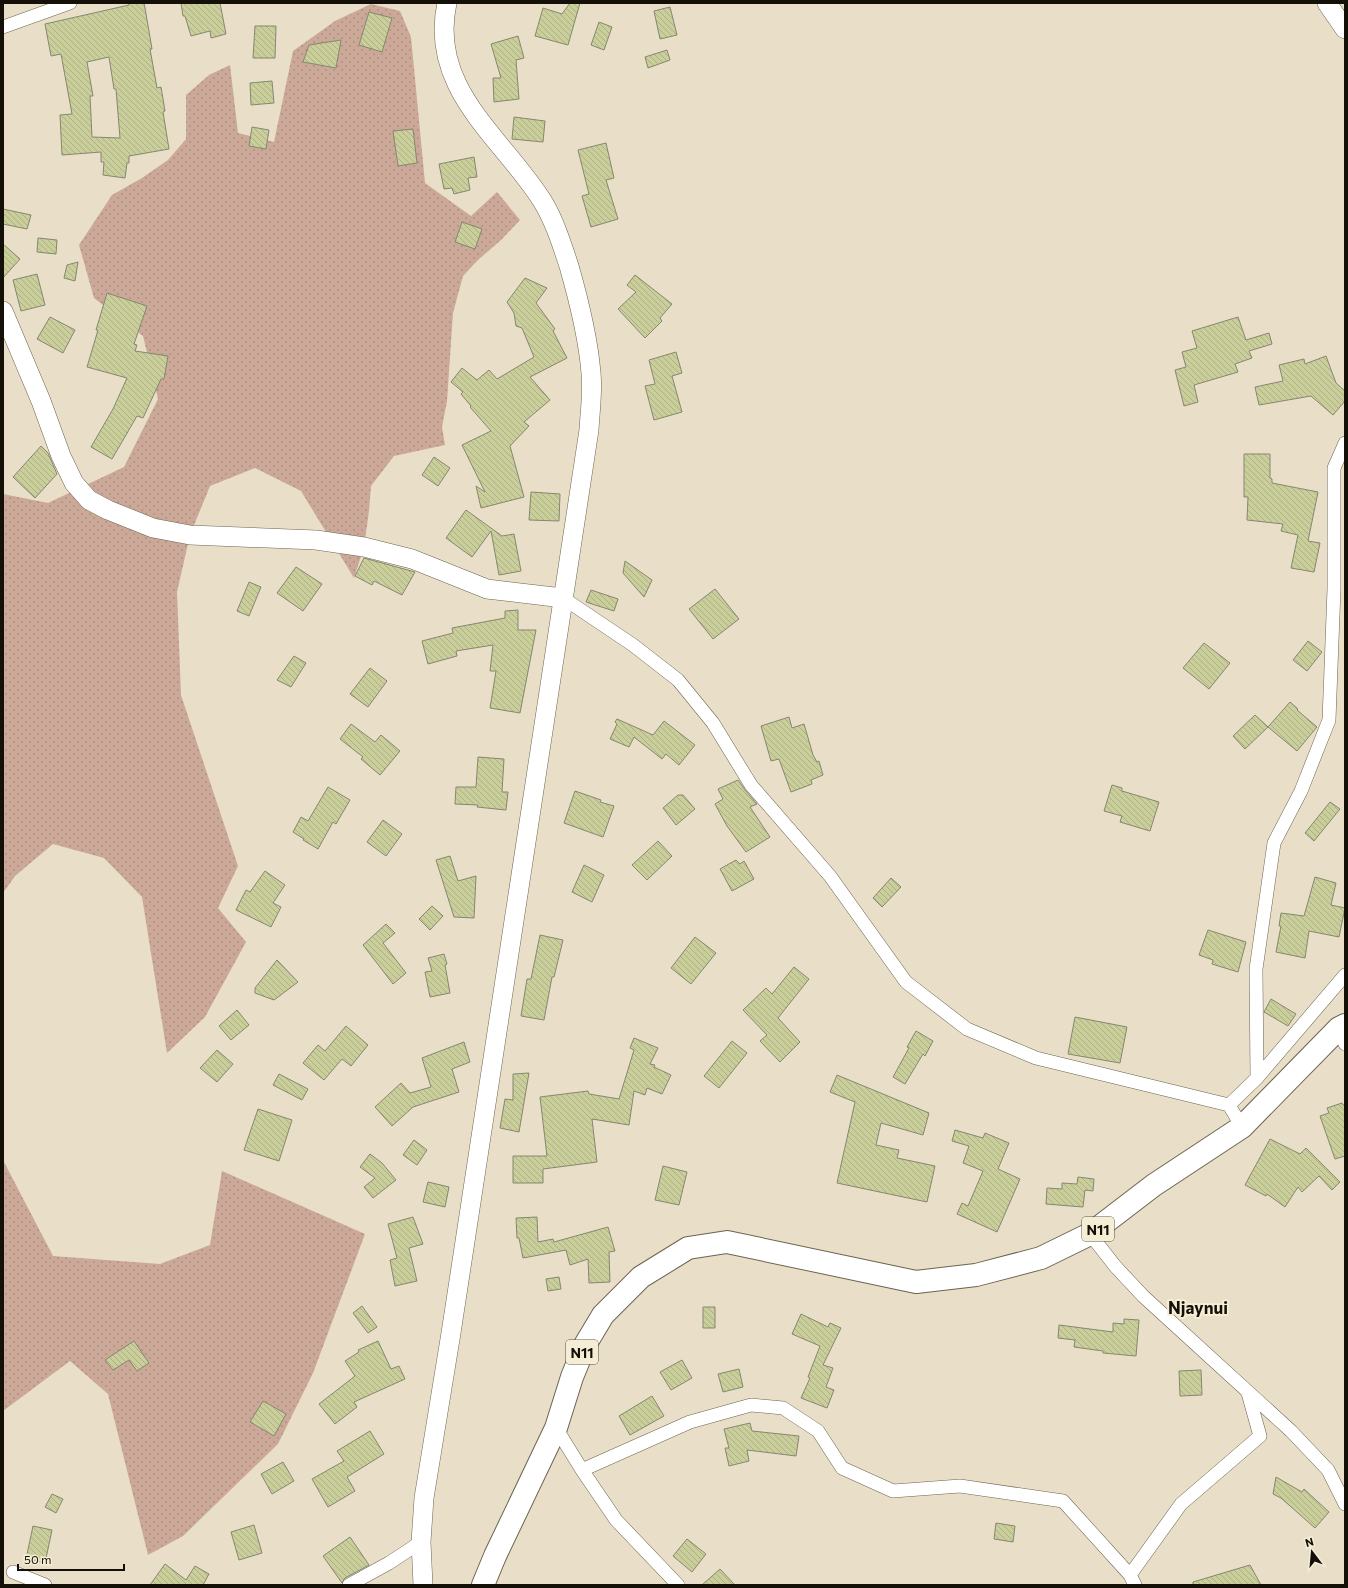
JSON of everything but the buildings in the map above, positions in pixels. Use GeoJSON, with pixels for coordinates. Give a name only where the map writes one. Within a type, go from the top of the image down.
{"type":"FeatureCollection","features":[{"type":"Feature","properties":{"kind":"highway","name":"N11"},"geometry":{"type":"LineString","coordinates":[[483,1585],[494,1556],[556,1428],[572,1377],[582,1352],[603,1315],[641,1276],[688,1248],[727,1242],[916,1282],[976,1275],[1041,1258],[1090,1234],[1154,1185],[1242,1126],[1343,1032]]}},
{"type":"Feature","properties":{"kind":"main road"},"geometry":{"type":"LineString","coordinates":[[423,1585],[421,1542],[424,1498],[451,1333],[589,430],[591,374],[584,327],[577,294],[561,241],[543,202],[471,110],[456,84],[448,63],[444,42],[445,12],[447,3]]}},
{"type":"Feature","properties":{"kind":"main road"},"geometry":{"type":"LineString","coordinates":[[1327,3],[1345,29]]}},
{"type":"Feature","properties":{"kind":"main road"},"geometry":{"type":"LineString","coordinates":[[3,311],[41,401],[61,456],[74,483],[89,500],[108,510],[153,528],[190,535],[316,540],[364,547],[412,559],[487,589],[563,598]]}},
{"type":"Feature","properties":{"kind":"street"},"geometry":{"type":"LineString","coordinates":[[3,27],[70,3]]}},
{"type":"Feature","properties":{"kind":"street"},"geometry":{"type":"LineString","coordinates":[[1257,1078],[1256,968],[1274,843],[1301,792],[1329,720],[1334,590],[1334,468],[1345,443]]}},
{"type":"Feature","properties":{"kind":"street"},"geometry":{"type":"LineString","coordinates":[[563,598],[633,645],[678,680],[713,723],[751,785],[830,876],[906,982],[967,1029],[1036,1058],[1229,1105],[1242,1126]]}},
{"type":"Feature","properties":{"kind":"street"},"geometry":{"type":"LineString","coordinates":[[1229,1105],[1257,1078],[1345,975]]}},
{"type":"Feature","properties":{"kind":"street"},"geometry":{"type":"LineString","coordinates":[[1090,1234],[1115,1266],[1143,1296],[1291,1431],[1328,1470],[1345,1504]]}},
{"type":"Feature","properties":{"kind":"street"},"geometry":{"type":"LineString","coordinates":[[582,1470],[690,1422],[751,1405],[783,1408],[818,1431],[842,1468],[893,1491],[960,1486],[1063,1501],[1133,1580],[1182,1504],[1260,1436],[1248,1392]]}},
{"type":"Feature","properties":{"kind":"street"},"geometry":{"type":"LineString","coordinates":[[556,1428],[616,1520],[678,1585]]}},
{"type":"Feature","properties":{"kind":"street"},"geometry":{"type":"LineString","coordinates":[[349,1585],[389,1563],[421,1542]]}},
{"type":"Feature","properties":{"kind":"street"},"geometry":{"type":"LineString","coordinates":[[13,1572],[45,1585]]}},
{"type":"Feature","properties":{"kind":"shaded area"},"geometry":{"type":"Polygon","coordinates":[[[371,4],[400,11],[411,37],[425,183],[471,216],[497,192],[520,220],[463,276],[453,313],[447,401],[442,427],[445,445],[394,456],[371,486],[364,547],[354,578],[301,491],[255,468],[210,486],[190,535],[177,592],[181,695],[238,866],[218,908],[246,942],[205,1017],[167,1053],[142,897],[104,858],[53,844],[15,876],[3,893],[3,494],[48,503],[124,467],[158,399],[143,336],[94,298],[79,245],[112,195],[142,178],[168,160],[186,139],[186,95],[209,75],[230,65],[238,133],[274,142],[293,51],[335,21],[371,4]]]}},
{"type":"Feature","properties":{"kind":"shaded area"},"geometry":{"type":"Polygon","coordinates":[[[3,1160],[53,1256],[160,1264],[210,1245],[222,1171],[365,1234],[313,1373],[278,1444],[183,1536],[148,1555],[108,1394],[70,1361],[3,1411],[3,1160]]]}},
{"type":"Feature","properties":{"kind":"district","name":"Njaynui"},"geometry":{"type":"Point","coordinates":[1198,1307]}}]}
